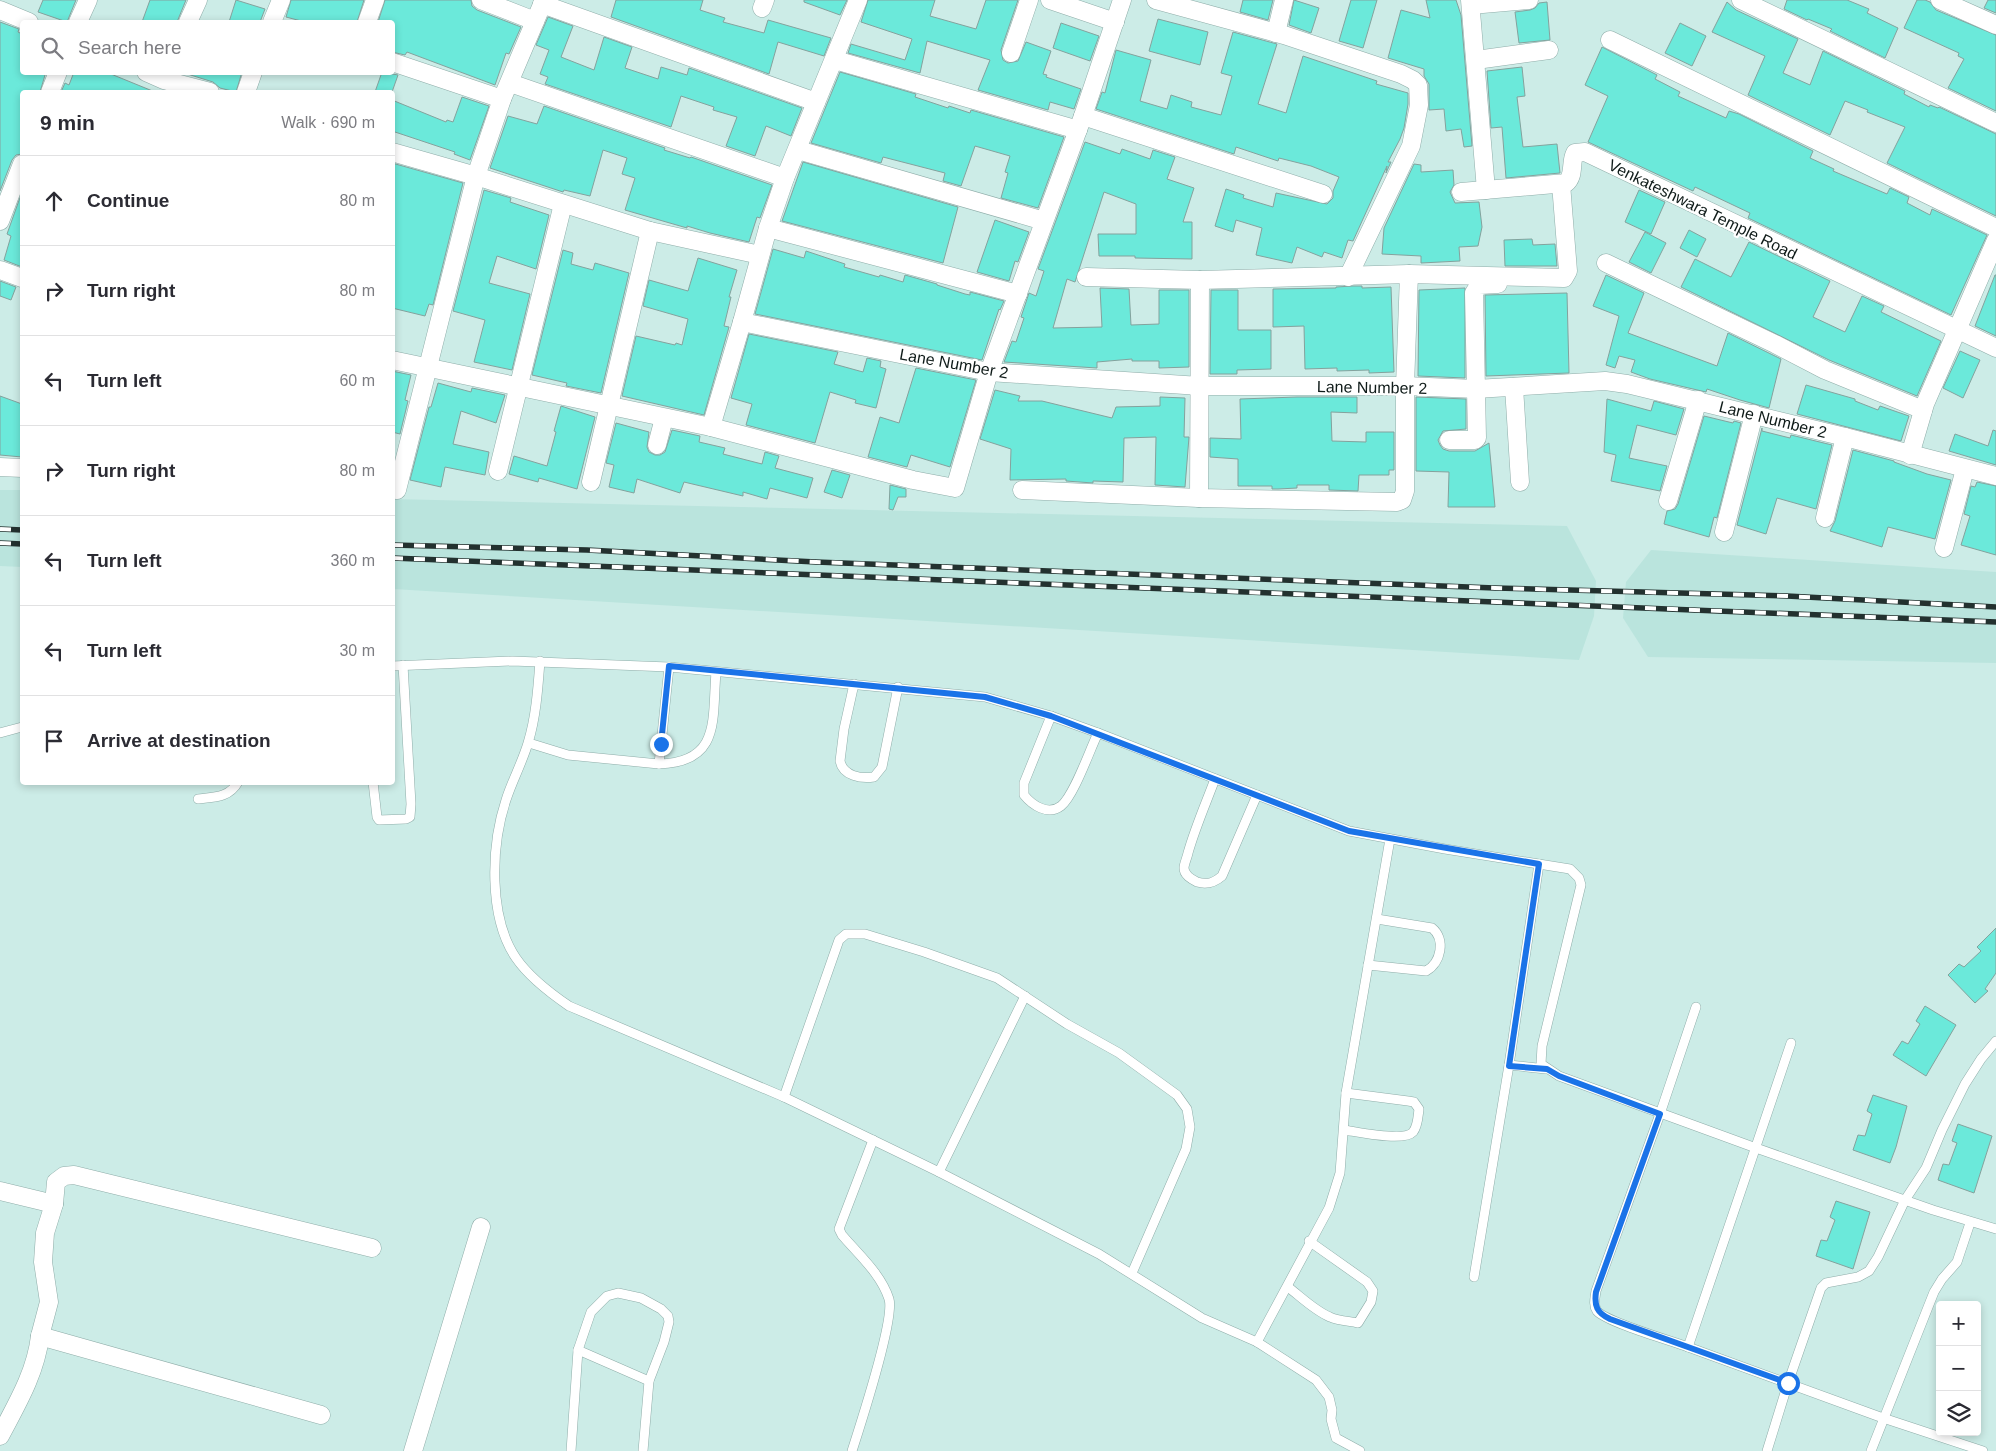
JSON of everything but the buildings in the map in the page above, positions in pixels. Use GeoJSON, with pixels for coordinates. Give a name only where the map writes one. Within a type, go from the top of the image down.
{"type":"FeatureCollection","features":[{"type":"Feature","properties":{"kind":"street"},"geometry":{"type":"LineString","coordinates":[[79,20],[88,0]]}},
{"type":"Feature","properties":{"kind":"street"},"geometry":{"type":"LineString","coordinates":[[189,20],[198,0]]}},
{"type":"Feature","properties":{"kind":"street"},"geometry":{"type":"LineString","coordinates":[[273,20],[281,0]]}},
{"type":"Feature","properties":{"kind":"street"},"geometry":{"type":"LineString","coordinates":[[368,20],[375,0]]}},
{"type":"Feature","properties":{"kind":"street"},"geometry":{"type":"LineString","coordinates":[[481,0],[534,21]]}},
{"type":"Feature","properties":{"kind":"street"},"geometry":{"type":"LineString","coordinates":[[711,427],[784,178],[798,150],[858,0]]}},
{"type":"Feature","properties":{"kind":"street"},"geometry":{"type":"LineString","coordinates":[[1011,53],[1028,0]]}},
{"type":"Feature","properties":{"kind":"street"},"geometry":{"type":"LineString","coordinates":[[1050,0],[1115,22]]}},
{"type":"Feature","properties":{"kind":"street"},"geometry":{"type":"LineString","coordinates":[[395,361],[518,388],[711,427],[914,480],[955,488],[989,372],[1081,123],[1122,0]]}},
{"type":"Feature","properties":{"kind":"street"},"geometry":{"type":"LineString","coordinates":[[1156,0],[1276,33],[1401,74],[1418,85],[1419,105],[1410,146],[1348,276]]}},
{"type":"Feature","properties":{"kind":"street"},"geometry":{"type":"LineString","coordinates":[[1276,33],[1284,0]]}},
{"type":"Feature","properties":{"kind":"street"},"geometry":{"type":"LineString","coordinates":[[1486,190],[1471,3],[1529,0]]}},
{"type":"Feature","properties":{"kind":"street"},"geometry":{"type":"LineString","coordinates":[[1741,0],[1996,123]]}},
{"type":"Feature","properties":{"kind":"street"},"geometry":{"type":"LineString","coordinates":[[1940,0],[1996,25]]}},
{"type":"Feature","properties":{"kind":"street"},"geometry":{"type":"LineString","coordinates":[[397,490],[476,176],[502,99],[543,2],[816,102]]}},
{"type":"Feature","properties":{"kind":"street"},"geometry":{"type":"LineString","coordinates":[[0,10],[24,20]]}},
{"type":"Feature","properties":{"kind":"street"},"geometry":{"type":"LineString","coordinates":[[1610,40],[1996,228]]}},
{"type":"Feature","properties":{"kind":"street"},"geometry":{"type":"LineString","coordinates":[[1476,60],[1549,50]]}},
{"type":"Feature","properties":{"kind":"street"},"geometry":{"type":"LineString","coordinates":[[834,60],[1081,123],[1323,194]]}},
{"type":"Feature","properties":{"kind":"street"},"geometry":{"type":"LineString","coordinates":[[395,63],[502,99]]}},
{"type":"Feature","properties":{"kind":"street"},"geometry":{"type":"LineString","coordinates":[[51,90],[57,75]]}},
{"type":"Feature","properties":{"kind":"street"},"geometry":{"type":"LineString","coordinates":[[151,75],[164,82],[201,90]]}},
{"type":"Feature","properties":{"kind":"street"},"geometry":{"type":"LineString","coordinates":[[247,90],[252,75]]}},
{"type":"Feature","properties":{"kind":"street"},"geometry":{"type":"LineString","coordinates":[[510,83],[784,178]]}},
{"type":"Feature","properties":{"kind":"street"},"geometry":{"type":"LineString","coordinates":[[798,150],[1044,222]]}},
{"type":"Feature","properties":{"kind":"street","name":"Venkateshwara Temple Road"},"geometry":{"type":"LineString","coordinates":[[1560,184],[1570,180],[1572,158],[1575,153],[1584,152],[1956,329]]}},
{"type":"Feature","properties":{"kind":"street"},"geometry":{"type":"LineString","coordinates":[[395,153],[476,176],[650,231],[760,255]]}},
{"type":"Feature","properties":{"kind":"street"},"geometry":{"type":"LineString","coordinates":[[0,221],[20,169]]}},
{"type":"Feature","properties":{"kind":"street"},"geometry":{"type":"LineString","coordinates":[[1086,277],[1200,280],[1409,274],[1566,277],[1568,271],[1560,184],[1461,192]]}},
{"type":"Feature","properties":{"kind":"street"},"geometry":{"type":"LineString","coordinates":[[498,472],[563,204]]}},
{"type":"Feature","properties":{"kind":"street"},"geometry":{"type":"LineString","coordinates":[[768,228],[1018,294]]}},
{"type":"Feature","properties":{"kind":"street"},"geometry":{"type":"LineString","coordinates":[[591,482],[650,231]]}},
{"type":"Feature","properties":{"kind":"street"},"geometry":{"type":"LineString","coordinates":[[1910,454],[1924,410],[1956,329],[1996,240]]}},
{"type":"Feature","properties":{"kind":"street"},"geometry":{"type":"LineString","coordinates":[[1606,263],[1825,370],[1924,410]]}},
{"type":"Feature","properties":{"kind":"street"},"geometry":{"type":"LineString","coordinates":[[0,270],[20,277]]}},
{"type":"Feature","properties":{"kind":"street"},"geometry":{"type":"LineString","coordinates":[[1022,490],[1199,498],[1397,502],[1402,500],[1405,491],[1405,386],[1409,274]]}},
{"type":"Feature","properties":{"kind":"street"},"geometry":{"type":"LineString","coordinates":[[1199,498],[1200,280]]}},
{"type":"Feature","properties":{"kind":"street"},"geometry":{"type":"LineString","coordinates":[[1449,440],[1475,440],[1477,438],[1474,293],[1476,288],[1482,285],[1555,283]]}},
{"type":"Feature","properties":{"kind":"street","name":"Lane Number 2"},"geometry":{"type":"LineString","coordinates":[[742,322],[989,372],[1200,386],[1405,386],[1476,389],[1605,381],[1698,400],[1996,476]]}},
{"type":"Feature","properties":{"kind":"street"},"geometry":{"type":"LineString","coordinates":[[1956,329],[1996,348]]}},
{"type":"Feature","properties":{"kind":"street"},"geometry":{"type":"LineString","coordinates":[[1514,387],[1520,482]]}},
{"type":"Feature","properties":{"kind":"street"},"geometry":{"type":"LineString","coordinates":[[1668,502],[1698,400]]}},
{"type":"Feature","properties":{"kind":"street"},"geometry":{"type":"LineString","coordinates":[[1724,532],[1754,414]]}},
{"type":"Feature","properties":{"kind":"street"},"geometry":{"type":"LineString","coordinates":[[657,445],[664,418]]}},
{"type":"Feature","properties":{"kind":"street"},"geometry":{"type":"LineString","coordinates":[[1824,518],[1844,437]]}},
{"type":"Feature","properties":{"kind":"street"},"geometry":{"type":"LineString","coordinates":[[0,467],[20,468]]}},
{"type":"Feature","properties":{"kind":"street"},"geometry":{"type":"LineString","coordinates":[[1944,548],[1965,468]]}},
{"type":"Feature","properties":{"kind":"street"},"geometry":{"type":"LineString","coordinates":[[0,1436],[19,1403],[38,1356],[40,1336],[49,1302],[43,1262],[45,1234],[54,1204],[56,1182],[64,1176],[74,1175],[372,1248]]}},
{"type":"Feature","properties":{"kind":"street"},"geometry":{"type":"LineString","coordinates":[[0,1191],[54,1204]]}},
{"type":"Feature","properties":{"kind":"street"},"geometry":{"type":"LineString","coordinates":[[413,1451],[481,1227]]}},
{"type":"Feature","properties":{"kind":"street"},"geometry":{"type":"LineString","coordinates":[[40,1336],[320,1415]]}},
{"type":"Feature","properties":{"kind":"lane"},"geometry":{"type":"LineString","coordinates":[[540,661],[537,699],[528,742],[506,800],[494,854],[496,898],[507,942],[516,958],[541,984],[569,1006],[784,1097],[940,1172],[1099,1254],[1202,1318],[1257,1342],[1316,1380],[1329,1398],[1332,1410],[1331,1419],[1336,1438],[1360,1451]]}},
{"type":"Feature","properties":{"kind":"lane"},"geometry":{"type":"LineString","coordinates":[[395,666],[540,661],[669,666],[985,697],[1051,716],[1098,733],[1349,831],[1570,869],[1579,878],[1581,885],[1542,1046],[1541,1064],[1559,1076],[1660,1114],[1970,1223],[1996,1229]]}},
{"type":"Feature","properties":{"kind":"lane"},"geometry":{"type":"LineString","coordinates":[[373,785],[379,820],[406,819],[410,817],[411,804],[403,665]]}},
{"type":"Feature","properties":{"kind":"lane"},"geometry":{"type":"LineString","coordinates":[[659,764],[669,666]]}},
{"type":"Feature","properties":{"kind":"lane"},"geometry":{"type":"LineString","coordinates":[[528,742],[568,755],[659,764],[686,760],[699,752],[708,741],[712,723],[716,672]]}},
{"type":"Feature","properties":{"kind":"lane"},"geometry":{"type":"LineString","coordinates":[[854,684],[844,729],[840,762],[841,767],[849,774],[868,778],[874,777],[882,767],[898,687]]}},
{"type":"Feature","properties":{"kind":"lane"},"geometry":{"type":"LineString","coordinates":[[1051,716],[1024,783],[1024,795],[1032,804],[1042,808],[1051,810],[1061,806],[1069,796],[1098,733]]}},
{"type":"Feature","properties":{"kind":"lane"},"geometry":{"type":"LineString","coordinates":[[0,733],[20,728]]}},
{"type":"Feature","properties":{"kind":"lane"},"geometry":{"type":"LineString","coordinates":[[1215,779],[1191,842],[1184,868],[1185,874],[1197,882],[1215,883],[1222,876],[1258,795]]}},
{"type":"Feature","properties":{"kind":"lane"},"geometry":{"type":"LineString","coordinates":[[198,799],[224,796],[230,793],[236,785]]}},
{"type":"Feature","properties":{"kind":"lane"},"geometry":{"type":"LineString","coordinates":[[1257,1342],[1288,1287],[1309,1242],[1328,1208],[1340,1173],[1346,1093],[1390,839]]}},
{"type":"Feature","properties":{"kind":"lane"},"geometry":{"type":"LineString","coordinates":[[1474,1277],[1509,1066],[1539,864]]}},
{"type":"Feature","properties":{"kind":"lane"},"geometry":{"type":"LineString","coordinates":[[1368,965],[1426,970],[1436,962],[1439,952],[1438,932],[1432,928],[1376,918]]}},
{"type":"Feature","properties":{"kind":"lane"},"geometry":{"type":"LineString","coordinates":[[784,1097],[839,940],[846,934],[865,934],[924,952],[996,978],[1067,1024],[1119,1053],[1177,1095],[1186,1109],[1190,1127],[1186,1149],[1132,1273]]}},
{"type":"Feature","properties":{"kind":"lane"},"geometry":{"type":"LineString","coordinates":[[940,1172],[1024,996]]}},
{"type":"Feature","properties":{"kind":"lane"},"geometry":{"type":"LineString","coordinates":[[1696,1007],[1596,1292],[1595,1305],[1602,1315],[1610,1319],[1883,1418],[1983,1451]]}},
{"type":"Feature","properties":{"kind":"lane"},"geometry":{"type":"LineString","coordinates":[[1767,1451],[1821,1288],[1826,1283],[1858,1277],[1869,1271],[1878,1257],[1905,1200],[1926,1168],[1965,1084],[1981,1059],[1996,1041]]}},
{"type":"Feature","properties":{"kind":"lane"},"geometry":{"type":"LineString","coordinates":[[1688,1347],[1791,1043]]}},
{"type":"Feature","properties":{"kind":"lane"},"geometry":{"type":"LineString","coordinates":[[1509,1066],[1547,1069]]}},
{"type":"Feature","properties":{"kind":"lane"},"geometry":{"type":"LineString","coordinates":[[1344,1130],[1398,1136],[1408,1135],[1415,1129],[1419,1109],[1414,1102],[1346,1093]]}},
{"type":"Feature","properties":{"kind":"lane"},"geometry":{"type":"LineString","coordinates":[[852,1451],[884,1336],[890,1302],[883,1282],[842,1235],[839,1229],[873,1140]]}},
{"type":"Feature","properties":{"kind":"lane"},"geometry":{"type":"LineString","coordinates":[[1871,1451],[1934,1292],[1942,1279],[1957,1262],[1970,1223]]}},
{"type":"Feature","properties":{"kind":"lane"},"geometry":{"type":"LineString","coordinates":[[1288,1287],[1329,1317],[1338,1320],[1358,1323],[1371,1302],[1372,1291],[1366,1282],[1309,1242]]}},
{"type":"Feature","properties":{"kind":"lane"},"geometry":{"type":"LineString","coordinates":[[571,1451],[578,1350],[591,1312],[607,1296],[618,1293],[641,1298],[661,1309],[668,1316],[669,1322],[648,1380],[643,1451]]}},
{"type":"Feature","properties":{"kind":"lane"},"geometry":{"type":"LineString","coordinates":[[578,1350],[648,1380]]}},
{"type":"Feature","properties":{"kind":"shaded area"},"geometry":{"type":"Polygon","coordinates":[[[0,490],[20,490],[20,567],[0,566],[0,490]]]}},
{"type":"Feature","properties":{"kind":"shaded area"},"geometry":{"type":"Polygon","coordinates":[[[395,499],[1567,526],[1596,581],[1594,616],[1579,660],[395,589],[395,499]]]}},
{"type":"Feature","properties":{"kind":"shaded area"},"geometry":{"type":"Polygon","coordinates":[[[1651,550],[1996,572],[1996,663],[1648,657],[1623,618],[1626,582],[1651,550]]]}},
{"type":"Feature","properties":{"kind":"railway"},"geometry":{"type":"LineString","coordinates":[[0,529],[20,530]]}},
{"type":"Feature","properties":{"kind":"railway"},"geometry":{"type":"LineString","coordinates":[[0,543],[20,544]]}},
{"type":"Feature","properties":{"kind":"railway"},"geometry":{"type":"LineString","coordinates":[[395,545],[587,550],[816,562],[1495,588],[1787,596],[1996,607]]}},
{"type":"Feature","properties":{"kind":"railway"},"geometry":{"type":"LineString","coordinates":[[395,558],[1996,622]]}},
{"type":"Feature","properties":{"kind":"route"},"geometry":{"type":"LineString","coordinates":[[661,744],[669,666],[985,697],[1014,704],[1098,733],[1349,831],[1539,864],[1509,1066],[1547,1069],[1559,1076],[1660,1114],[1596,1292],[1595,1305],[1597,1310],[1610,1319],[1788,1383]]}}]}
